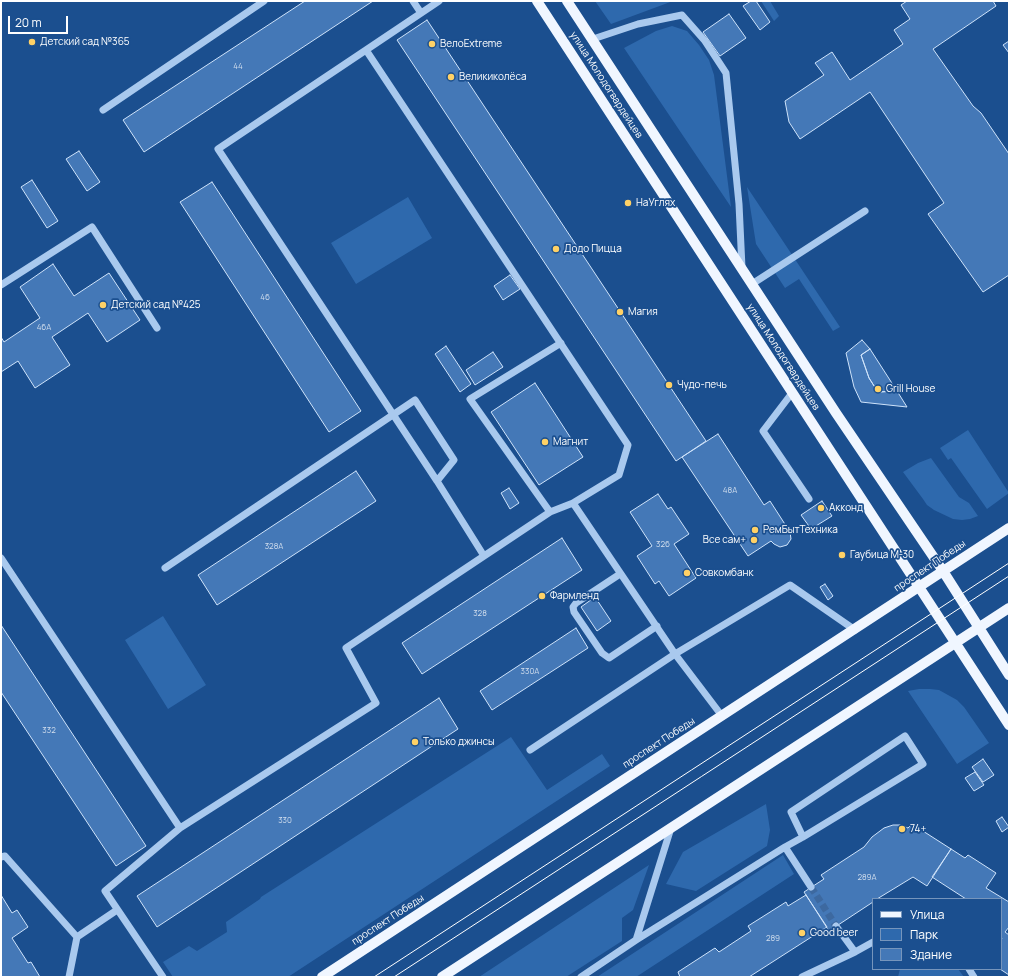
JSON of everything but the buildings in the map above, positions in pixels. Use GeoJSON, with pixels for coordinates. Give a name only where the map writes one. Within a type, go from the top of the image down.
{"type":"FeatureCollection","features":[{"type":"Feature","properties":{"kind":"main road","name":"улица Молодогвардейцев"},"geometry":{"type":"LineString","coordinates":[[537,1],[1009,725]]}},
{"type":"Feature","properties":{"kind":"main road","name":"улица Молодогвардейцев"},"geometry":{"type":"LineString","coordinates":[[567,1],[899,508],[943,571],[1009,675]]}},
{"type":"Feature","properties":{"kind":"main road","name":"проспект Победы"},"geometry":{"type":"LineString","coordinates":[[322,977],[1009,528]]}},
{"type":"Feature","properties":{"kind":"main road"},"geometry":{"type":"LineString","coordinates":[[442,977],[1009,608]]}},
{"type":"Feature","properties":{"kind":"lane"},"geometry":{"type":"LineString","coordinates":[[103,110],[264,1]]}},
{"type":"Feature","properties":{"kind":"lane"},"geometry":{"type":"LineString","coordinates":[[413,1],[421,13]]}},
{"type":"Feature","properties":{"kind":"lane"},"geometry":{"type":"LineString","coordinates":[[439,1],[218,149],[484,556]]}},
{"type":"Feature","properties":{"kind":"lane"},"geometry":{"type":"LineString","coordinates":[[593,39],[638,24],[682,15],[705,41],[726,73],[740,204],[742,268]]}},
{"type":"Feature","properties":{"kind":"lane"},"geometry":{"type":"LineString","coordinates":[[163,977],[105,891],[180,828],[376,703],[346,648],[550,512],[573,503],[619,475],[628,445],[366,50]]}},
{"type":"Feature","properties":{"kind":"lane"},"geometry":{"type":"LineString","coordinates":[[752,284],[865,211]]}},
{"type":"Feature","properties":{"kind":"lane"},"geometry":{"type":"LineString","coordinates":[[1,285],[92,226],[157,328]]}},
{"type":"Feature","properties":{"kind":"lane"},"geometry":{"type":"LineString","coordinates":[[550,512],[470,399],[561,343]]}},
{"type":"Feature","properties":{"kind":"lane"},"geometry":{"type":"LineString","coordinates":[[792,393],[763,431],[809,499]]}},
{"type":"Feature","properties":{"kind":"lane"},"geometry":{"type":"LineString","coordinates":[[165,568],[416,400],[454,460],[436,481]]}},
{"type":"Feature","properties":{"kind":"lane"},"geometry":{"type":"LineString","coordinates":[[573,503],[620,574],[722,716]]}},
{"type":"Feature","properties":{"kind":"lane"},"geometry":{"type":"LineString","coordinates":[[1,558],[180,828]]}},
{"type":"Feature","properties":{"kind":"lane"},"geometry":{"type":"LineString","coordinates":[[620,574],[576,603],[573,607],[574,612],[602,653],[609,658],[657,626]]}},
{"type":"Feature","properties":{"kind":"lane"},"geometry":{"type":"LineString","coordinates":[[530,750],[676,654],[790,586],[855,630]]}},
{"type":"Feature","properties":{"kind":"lane"},"geometry":{"type":"LineString","coordinates":[[581,977],[636,940],[785,847],[803,837],[923,764],[905,736],[791,812],[803,837]]}},
{"type":"Feature","properties":{"kind":"lane"},"geometry":{"type":"LineString","coordinates":[[636,940],[671,828]]}},
{"type":"Feature","properties":{"kind":"lane"},"geometry":{"type":"LineString","coordinates":[[785,847],[811,887]]}},
{"type":"Feature","properties":{"kind":"lane"},"geometry":{"type":"LineString","coordinates":[[1,856],[5,856],[77,937]]}},
{"type":"Feature","properties":{"kind":"lane"},"geometry":{"type":"LineString","coordinates":[[69,977],[77,937],[117,910]]}},
{"type":"Feature","properties":{"kind":"lane"},"geometry":{"type":"LineString","coordinates":[[836,926],[854,952]]}},
{"type":"Feature","properties":{"kind":"lane"},"geometry":{"type":"LineString","coordinates":[[802,977],[872,943]]}},
{"type":"Feature","properties":{"kind":"green space"},"geometry":{"type":"Polygon","coordinates":[[[595,1],[673,1],[611,24],[595,1]]]}},
{"type":"Feature","properties":{"kind":"green space"},"geometry":{"type":"Polygon","coordinates":[[[761,1],[770,1],[779,16],[774,21],[761,1]]]}},
{"type":"Feature","properties":{"kind":"green space"},"geometry":{"type":"Polygon","coordinates":[[[672,26],[687,31],[699,45],[709,60],[714,75],[731,207],[624,48],[656,31],[672,26]]]}},
{"type":"Feature","properties":{"kind":"green space"},"geometry":{"type":"Polygon","coordinates":[[[747,187],[840,327],[833,331],[799,279],[785,288],[756,244],[747,187]]]}},
{"type":"Feature","properties":{"kind":"green space"},"geometry":{"type":"Polygon","coordinates":[[[408,197],[432,238],[356,284],[331,243],[408,197]]]}},
{"type":"Feature","properties":{"kind":"green space"},"geometry":{"type":"Polygon","coordinates":[[[968,430],[1009,493],[987,509],[951,458],[948,460],[940,448],[968,430]]]}},
{"type":"Feature","properties":{"kind":"green space"},"geometry":{"type":"Polygon","coordinates":[[[931,458],[959,497],[969,503],[978,516],[962,520],[953,519],[927,505],[903,472],[918,463],[931,458]]]}},
{"type":"Feature","properties":{"kind":"green space"},"geometry":{"type":"Polygon","coordinates":[[[163,616],[206,685],[168,709],[125,640],[163,616]]]}},
{"type":"Feature","properties":{"kind":"green space"},"geometry":{"type":"Polygon","coordinates":[[[919,689],[939,690],[957,700],[964,707],[989,743],[957,764],[908,691],[919,689]]]}},
{"type":"Feature","properties":{"kind":"green space"},"geometry":{"type":"Polygon","coordinates":[[[511,737],[547,790],[602,754],[610,766],[288,977],[173,977],[163,962],[189,946],[197,951],[227,932],[226,922],[261,897],[511,737]]]}},
{"type":"Feature","properties":{"kind":"green space"},"geometry":{"type":"Polygon","coordinates":[[[766,804],[770,830],[767,846],[696,891],[666,884],[683,852],[766,804]]]}},
{"type":"Feature","properties":{"kind":"green space"},"geometry":{"type":"Polygon","coordinates":[[[783,855],[794,874],[636,977],[597,977],[783,855]]]}},
{"type":"Feature","properties":{"kind":"green space"},"geometry":{"type":"Polygon","coordinates":[[[649,865],[633,910],[622,918],[622,941],[566,977],[479,977],[649,865]]]}},
{"type":"Feature","properties":{"kind":"green space"},"geometry":{"type":"Polygon","coordinates":[[[900,970],[959,970],[964,977],[898,977],[900,970]]]}},
{"type":"Feature","properties":{"kind":"tunnel"},"geometry":{"type":"LineString","coordinates":[[811,887],[836,926]]}},
{"type":"Feature","properties":{"kind":"tram line"},"geometry":{"type":"LineString","coordinates":[[374,977],[1009,563]]}},
{"type":"Feature","properties":{"kind":"tram line"},"geometry":{"type":"LineString","coordinates":[[394,977],[1009,576]]}},
{"type":"Feature","properties":{"kind":"place","name":"Детский сад №365"},"geometry":{"type":"Point","coordinates":[32,42]}},
{"type":"Feature","properties":{"kind":"place","name":"ВелоExtreme"},"geometry":{"type":"Point","coordinates":[432,44]}},
{"type":"Feature","properties":{"kind":"place","name":"Великиколёса"},"geometry":{"type":"Point","coordinates":[451,77]}},
{"type":"Feature","properties":{"kind":"place","name":"НаУглях"},"geometry":{"type":"Point","coordinates":[628,203]}},
{"type":"Feature","properties":{"kind":"place","name":"Додо Пицца"},"geometry":{"type":"Point","coordinates":[556,249]}},
{"type":"Feature","properties":{"kind":"place","name":"Детский сад №425"},"geometry":{"type":"Point","coordinates":[103,305]}},
{"type":"Feature","properties":{"kind":"place","name":"Магия"},"geometry":{"type":"Point","coordinates":[620,312]}},
{"type":"Feature","properties":{"kind":"place","name":"Чудо-печь"},"geometry":{"type":"Point","coordinates":[669,385]}},
{"type":"Feature","properties":{"kind":"place","name":"Grill House"},"geometry":{"type":"Point","coordinates":[878,389]}},
{"type":"Feature","properties":{"kind":"place","name":"Магнит"},"geometry":{"type":"Point","coordinates":[545,442]}},
{"type":"Feature","properties":{"kind":"place","name":"Акконд"},"geometry":{"type":"Point","coordinates":[821,508]}},
{"type":"Feature","properties":{"kind":"place","name":"РемБытТехника"},"geometry":{"type":"Point","coordinates":[755,530]}},
{"type":"Feature","properties":{"kind":"place","name":"Все сам+"},"geometry":{"type":"Point","coordinates":[754,540]}},
{"type":"Feature","properties":{"kind":"place","name":"Гаубица М-30"},"geometry":{"type":"Point","coordinates":[842,555]}},
{"type":"Feature","properties":{"kind":"place","name":"Совкомбанк"},"geometry":{"type":"Point","coordinates":[687,573]}},
{"type":"Feature","properties":{"kind":"place","name":"Фармленд"},"geometry":{"type":"Point","coordinates":[542,596]}},
{"type":"Feature","properties":{"kind":"place","name":"Только джинсы"},"geometry":{"type":"Point","coordinates":[415,742]}},
{"type":"Feature","properties":{"kind":"place","name":"74+"},"geometry":{"type":"Point","coordinates":[902,829]}},
{"type":"Feature","properties":{"kind":"place","name":"Good beer"},"geometry":{"type":"Point","coordinates":[802,933]}}]}
